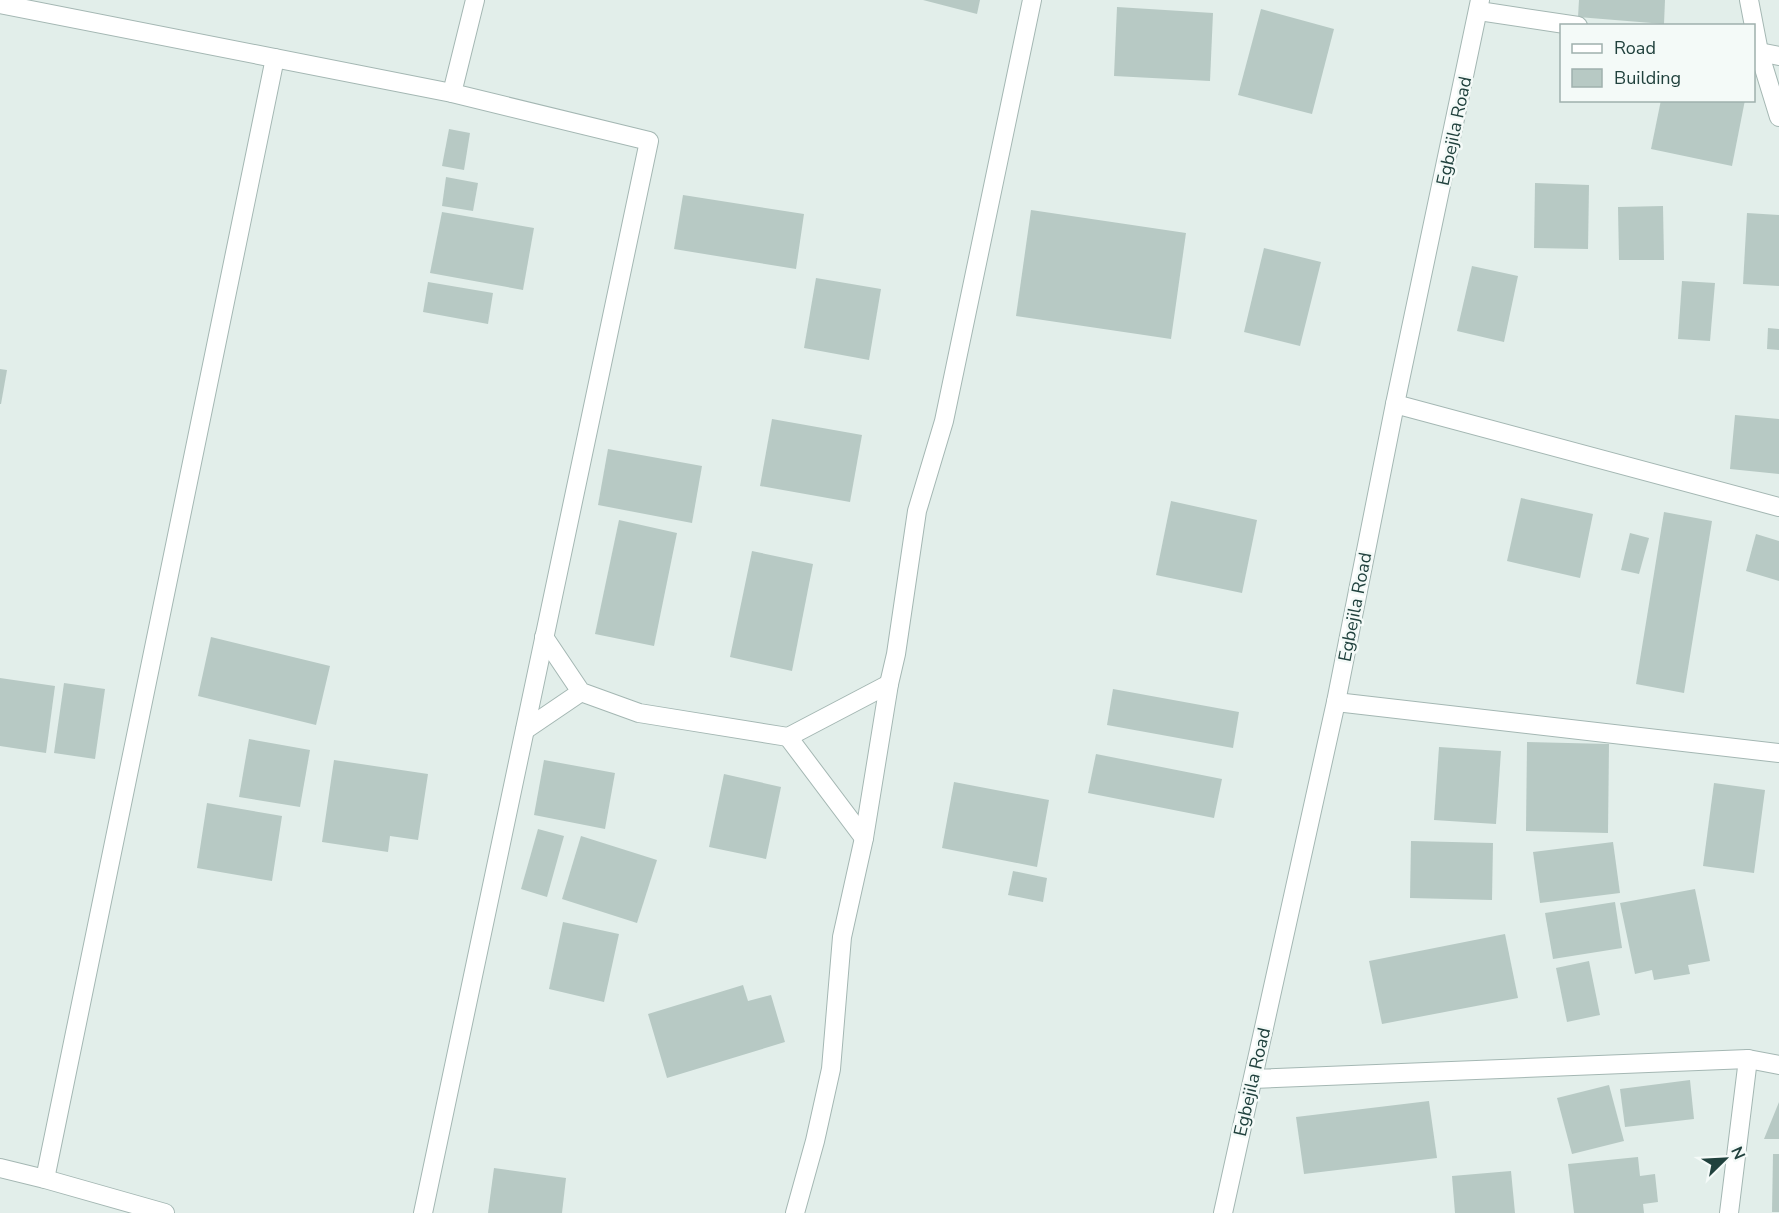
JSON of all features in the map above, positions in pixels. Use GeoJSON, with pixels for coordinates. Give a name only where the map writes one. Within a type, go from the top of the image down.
{"type":"FeatureCollection","features":[{"type":"Feature","properties":{"kind":"street"},"geometry":{"type":"LineString","coordinates":[[452,93],[475,0]]}},
{"type":"Feature","properties":{"kind":"street"},"geometry":{"type":"LineString","coordinates":[[795,1213],[815,1142],[831,1069],[842,937],[864,838],[896,654],[917,511],[944,421],[1032,0]]}},
{"type":"Feature","properties":{"kind":"street"},"geometry":{"type":"LineString","coordinates":[[1749,0],[1752,24]]}},
{"type":"Feature","properties":{"kind":"street"},"geometry":{"type":"LineString","coordinates":[[0,4],[452,93],[649,141],[423,1213]]}},
{"type":"Feature","properties":{"kind":"street"},"geometry":{"type":"LineString","coordinates":[[1480,6],[1568,24]]}},
{"type":"Feature","properties":{"kind":"street","name":"Egbejila Road"},"geometry":{"type":"LineString","coordinates":[[1223,1213],[1336,702],[1395,404],[1480,6]]}},
{"type":"Feature","properties":{"kind":"street"},"geometry":{"type":"LineString","coordinates":[[1779,56],[1756,52],[1779,117]]}},
{"type":"Feature","properties":{"kind":"street"},"geometry":{"type":"LineString","coordinates":[[45,1179],[275,58]]}},
{"type":"Feature","properties":{"kind":"street"},"geometry":{"type":"LineString","coordinates":[[1395,404],[1779,507]]}},
{"type":"Feature","properties":{"kind":"street"},"geometry":{"type":"LineString","coordinates":[[544,637],[581,692],[639,713],[788,736],[889,684]]}},
{"type":"Feature","properties":{"kind":"street"},"geometry":{"type":"LineString","coordinates":[[525,730],[581,692]]}},
{"type":"Feature","properties":{"kind":"street"},"geometry":{"type":"LineString","coordinates":[[1336,702],[1779,753]]}},
{"type":"Feature","properties":{"kind":"street"},"geometry":{"type":"LineString","coordinates":[[788,736],[864,838]]}},
{"type":"Feature","properties":{"kind":"street"},"geometry":{"type":"LineString","coordinates":[[1253,1079],[1748,1059],[1779,1065]]}},
{"type":"Feature","properties":{"kind":"street"},"geometry":{"type":"LineString","coordinates":[[1729,1213],[1748,1059]]}},
{"type":"Feature","properties":{"kind":"street"},"geometry":{"type":"LineString","coordinates":[[0,1168],[165,1213]]}},
{"type":"Feature","properties":{"kind":"building"},"geometry":{"type":"Polygon","coordinates":[[[923,0],[980,0],[977,14],[923,0]]]}},
{"type":"Feature","properties":{"kind":"building"},"geometry":{"type":"Polygon","coordinates":[[[1579,0],[1665,0],[1664,24],[1578,17],[1579,0]]]}},
{"type":"Feature","properties":{"kind":"building"},"geometry":{"type":"Polygon","coordinates":[[[1117,7],[1213,13],[1210,81],[1114,76],[1117,7]]]}},
{"type":"Feature","properties":{"kind":"building"},"geometry":{"type":"Polygon","coordinates":[[[1261,9],[1334,29],[1312,114],[1238,95],[1261,9]]]}},
{"type":"Feature","properties":{"kind":"building"},"geometry":{"type":"Polygon","coordinates":[[[1661,102],[1745,102],[1732,166],[1651,149],[1661,102]]]}},
{"type":"Feature","properties":{"kind":"building"},"geometry":{"type":"Polygon","coordinates":[[[449,129],[470,133],[464,170],[442,166],[449,129]]]}},
{"type":"Feature","properties":{"kind":"building"},"geometry":{"type":"Polygon","coordinates":[[[446,177],[478,183],[473,211],[442,206],[446,177]]]}},
{"type":"Feature","properties":{"kind":"building"},"geometry":{"type":"Polygon","coordinates":[[[1535,183],[1589,185],[1588,249],[1534,248],[1535,183]]]}},
{"type":"Feature","properties":{"kind":"building"},"geometry":{"type":"Polygon","coordinates":[[[683,195],[804,214],[796,269],[674,249],[683,195]]]}},
{"type":"Feature","properties":{"kind":"building"},"geometry":{"type":"Polygon","coordinates":[[[1663,206],[1664,260],[1619,260],[1618,207],[1663,206]]]}},
{"type":"Feature","properties":{"kind":"building"},"geometry":{"type":"Polygon","coordinates":[[[1031,210],[1186,233],[1171,339],[1016,316],[1031,210]]]}},
{"type":"Feature","properties":{"kind":"building"},"geometry":{"type":"Polygon","coordinates":[[[442,212],[534,228],[523,290],[430,273],[442,212]]]}},
{"type":"Feature","properties":{"kind":"building"},"geometry":{"type":"Polygon","coordinates":[[[1747,213],[1779,215],[1779,286],[1743,284],[1747,213]]]}},
{"type":"Feature","properties":{"kind":"building"},"geometry":{"type":"Polygon","coordinates":[[[1264,248],[1321,262],[1300,346],[1244,332],[1264,248]]]}},
{"type":"Feature","properties":{"kind":"building"},"geometry":{"type":"Polygon","coordinates":[[[1472,266],[1518,276],[1504,342],[1457,331],[1472,266]]]}},
{"type":"Feature","properties":{"kind":"building"},"geometry":{"type":"Polygon","coordinates":[[[816,278],[881,289],[869,360],[804,348],[816,278]]]}},
{"type":"Feature","properties":{"kind":"building"},"geometry":{"type":"Polygon","coordinates":[[[1682,281],[1715,283],[1710,341],[1678,339],[1682,281]]]}},
{"type":"Feature","properties":{"kind":"building"},"geometry":{"type":"Polygon","coordinates":[[[428,282],[493,293],[488,324],[423,312],[428,282]]]}},
{"type":"Feature","properties":{"kind":"building"},"geometry":{"type":"Polygon","coordinates":[[[1768,328],[1779,329],[1779,350],[1767,349],[1768,328]]]}},
{"type":"Feature","properties":{"kind":"building"},"geometry":{"type":"Polygon","coordinates":[[[0,369],[7,370],[1,404],[0,404],[0,369]]]}},
{"type":"Feature","properties":{"kind":"building"},"geometry":{"type":"Polygon","coordinates":[[[1735,415],[1779,419],[1779,474],[1730,469],[1735,415]]]}},
{"type":"Feature","properties":{"kind":"building"},"geometry":{"type":"Polygon","coordinates":[[[772,419],[862,435],[850,502],[760,486],[772,419]]]}},
{"type":"Feature","properties":{"kind":"building"},"geometry":{"type":"Polygon","coordinates":[[[608,449],[702,466],[692,523],[598,505],[608,449]]]}},
{"type":"Feature","properties":{"kind":"building"},"geometry":{"type":"Polygon","coordinates":[[[1521,498],[1593,514],[1580,578],[1507,561],[1521,498]]]}},
{"type":"Feature","properties":{"kind":"building"},"geometry":{"type":"Polygon","coordinates":[[[1171,501],[1257,520],[1242,593],[1156,575],[1171,501]]]}},
{"type":"Feature","properties":{"kind":"building"},"geometry":{"type":"Polygon","coordinates":[[[1664,512],[1712,521],[1684,693],[1636,684],[1664,512]]]}},
{"type":"Feature","properties":{"kind":"building"},"geometry":{"type":"Polygon","coordinates":[[[619,520],[677,533],[654,646],[595,634],[619,520]]]}},
{"type":"Feature","properties":{"kind":"building"},"geometry":{"type":"Polygon","coordinates":[[[1630,533],[1649,538],[1639,574],[1621,570],[1630,533]]]}},
{"type":"Feature","properties":{"kind":"building"},"geometry":{"type":"Polygon","coordinates":[[[1756,534],[1779,541],[1779,581],[1746,571],[1756,534]]]}},
{"type":"Feature","properties":{"kind":"building"},"geometry":{"type":"Polygon","coordinates":[[[752,551],[813,564],[792,671],[730,657],[752,551]]]}},
{"type":"Feature","properties":{"kind":"building"},"geometry":{"type":"Polygon","coordinates":[[[211,637],[330,666],[316,725],[198,696],[211,637]]]}},
{"type":"Feature","properties":{"kind":"building"},"geometry":{"type":"Polygon","coordinates":[[[0,678],[55,686],[46,753],[0,746],[0,678]]]}},
{"type":"Feature","properties":{"kind":"building"},"geometry":{"type":"Polygon","coordinates":[[[64,683],[105,689],[95,759],[54,753],[64,683]]]}},
{"type":"Feature","properties":{"kind":"building"},"geometry":{"type":"Polygon","coordinates":[[[1113,689],[1239,712],[1233,748],[1107,725],[1113,689]]]}},
{"type":"Feature","properties":{"kind":"building"},"geometry":{"type":"Polygon","coordinates":[[[249,739],[310,750],[300,807],[239,797],[249,739]]]}},
{"type":"Feature","properties":{"kind":"building"},"geometry":{"type":"Polygon","coordinates":[[[1527,742],[1609,744],[1608,833],[1526,831],[1527,742]]]}},
{"type":"Feature","properties":{"kind":"building"},"geometry":{"type":"Polygon","coordinates":[[[1439,747],[1501,751],[1496,824],[1434,820],[1439,747]]]}},
{"type":"Feature","properties":{"kind":"building"},"geometry":{"type":"Polygon","coordinates":[[[1096,754],[1222,779],[1214,818],[1088,793],[1096,754]]]}},
{"type":"Feature","properties":{"kind":"building"},"geometry":{"type":"Polygon","coordinates":[[[334,760],[428,774],[418,840],[390,836],[388,852],[322,842],[334,760]]]}},
{"type":"Feature","properties":{"kind":"building"},"geometry":{"type":"Polygon","coordinates":[[[544,760],[615,773],[605,829],[534,815],[544,760]]]}},
{"type":"Feature","properties":{"kind":"building"},"geometry":{"type":"Polygon","coordinates":[[[724,774],[781,787],[766,859],[709,847],[724,774]]]}},
{"type":"Feature","properties":{"kind":"building"},"geometry":{"type":"Polygon","coordinates":[[[954,782],[1049,800],[1037,867],[942,848],[954,782]]]}},
{"type":"Feature","properties":{"kind":"building"},"geometry":{"type":"Polygon","coordinates":[[[1714,783],[1765,790],[1754,873],[1703,866],[1714,783]]]}},
{"type":"Feature","properties":{"kind":"building"},"geometry":{"type":"Polygon","coordinates":[[[207,803],[282,816],[272,881],[197,868],[207,803]]]}},
{"type":"Feature","properties":{"kind":"building"},"geometry":{"type":"Polygon","coordinates":[[[538,829],[564,836],[547,897],[521,889],[538,829]]]}},
{"type":"Feature","properties":{"kind":"building"},"geometry":{"type":"Polygon","coordinates":[[[581,836],[657,860],[637,923],[562,899],[581,836]]]}},
{"type":"Feature","properties":{"kind":"building"},"geometry":{"type":"Polygon","coordinates":[[[1411,841],[1493,843],[1492,900],[1410,898],[1411,841]]]}},
{"type":"Feature","properties":{"kind":"building"},"geometry":{"type":"Polygon","coordinates":[[[1613,842],[1620,893],[1540,903],[1533,852],[1613,842]]]}},
{"type":"Feature","properties":{"kind":"building"},"geometry":{"type":"Polygon","coordinates":[[[1013,871],[1047,878],[1043,902],[1008,895],[1013,871]]]}},
{"type":"Feature","properties":{"kind":"building"},"geometry":{"type":"Polygon","coordinates":[[[1695,889],[1710,961],[1688,965],[1690,974],[1654,980],[1652,970],[1635,974],[1620,903],[1695,889]]]}},
{"type":"Feature","properties":{"kind":"building"},"geometry":{"type":"Polygon","coordinates":[[[1615,902],[1622,948],[1553,959],[1545,913],[1615,902]]]}},
{"type":"Feature","properties":{"kind":"building"},"geometry":{"type":"Polygon","coordinates":[[[563,922],[619,934],[604,1002],[549,989],[563,922]]]}},
{"type":"Feature","properties":{"kind":"building"},"geometry":{"type":"Polygon","coordinates":[[[1505,934],[1518,998],[1382,1024],[1369,961],[1505,934]]]}},
{"type":"Feature","properties":{"kind":"building"},"geometry":{"type":"Polygon","coordinates":[[[1589,961],[1600,1015],[1567,1022],[1556,968],[1589,961]]]}},
{"type":"Feature","properties":{"kind":"building"},"geometry":{"type":"Polygon","coordinates":[[[743,985],[748,1001],[771,995],[785,1042],[667,1078],[648,1014],[743,985]]]}},
{"type":"Feature","properties":{"kind":"building"},"geometry":{"type":"Polygon","coordinates":[[[1690,1080],[1694,1119],[1625,1127],[1620,1089],[1690,1080]]]}},
{"type":"Feature","properties":{"kind":"building"},"geometry":{"type":"Polygon","coordinates":[[[1609,1085],[1624,1141],[1572,1154],[1557,1098],[1609,1085]]]}},
{"type":"Feature","properties":{"kind":"building"},"geometry":{"type":"Polygon","coordinates":[[[1429,1101],[1437,1158],[1304,1174],[1296,1117],[1429,1101]]]}},
{"type":"Feature","properties":{"kind":"building"},"geometry":{"type":"Polygon","coordinates":[[[1779,1102],[1779,1139],[1764,1139],[1779,1102]]]}},
{"type":"Feature","properties":{"kind":"building"},"geometry":{"type":"Polygon","coordinates":[[[1773,1154],[1779,1154],[1779,1212],[1772,1212],[1773,1154]]]}},
{"type":"Feature","properties":{"kind":"building"},"geometry":{"type":"Polygon","coordinates":[[[1638,1157],[1640,1176],[1655,1174],[1658,1202],[1643,1204],[1644,1213],[1574,1213],[1568,1164],[1638,1157]]]}},
{"type":"Feature","properties":{"kind":"building"},"geometry":{"type":"Polygon","coordinates":[[[494,1168],[566,1178],[562,1213],[488,1213],[494,1168]]]}},
{"type":"Feature","properties":{"kind":"building"},"geometry":{"type":"Polygon","coordinates":[[[1511,1171],[1515,1213],[1455,1213],[1452,1176],[1511,1171]]]}}]}
